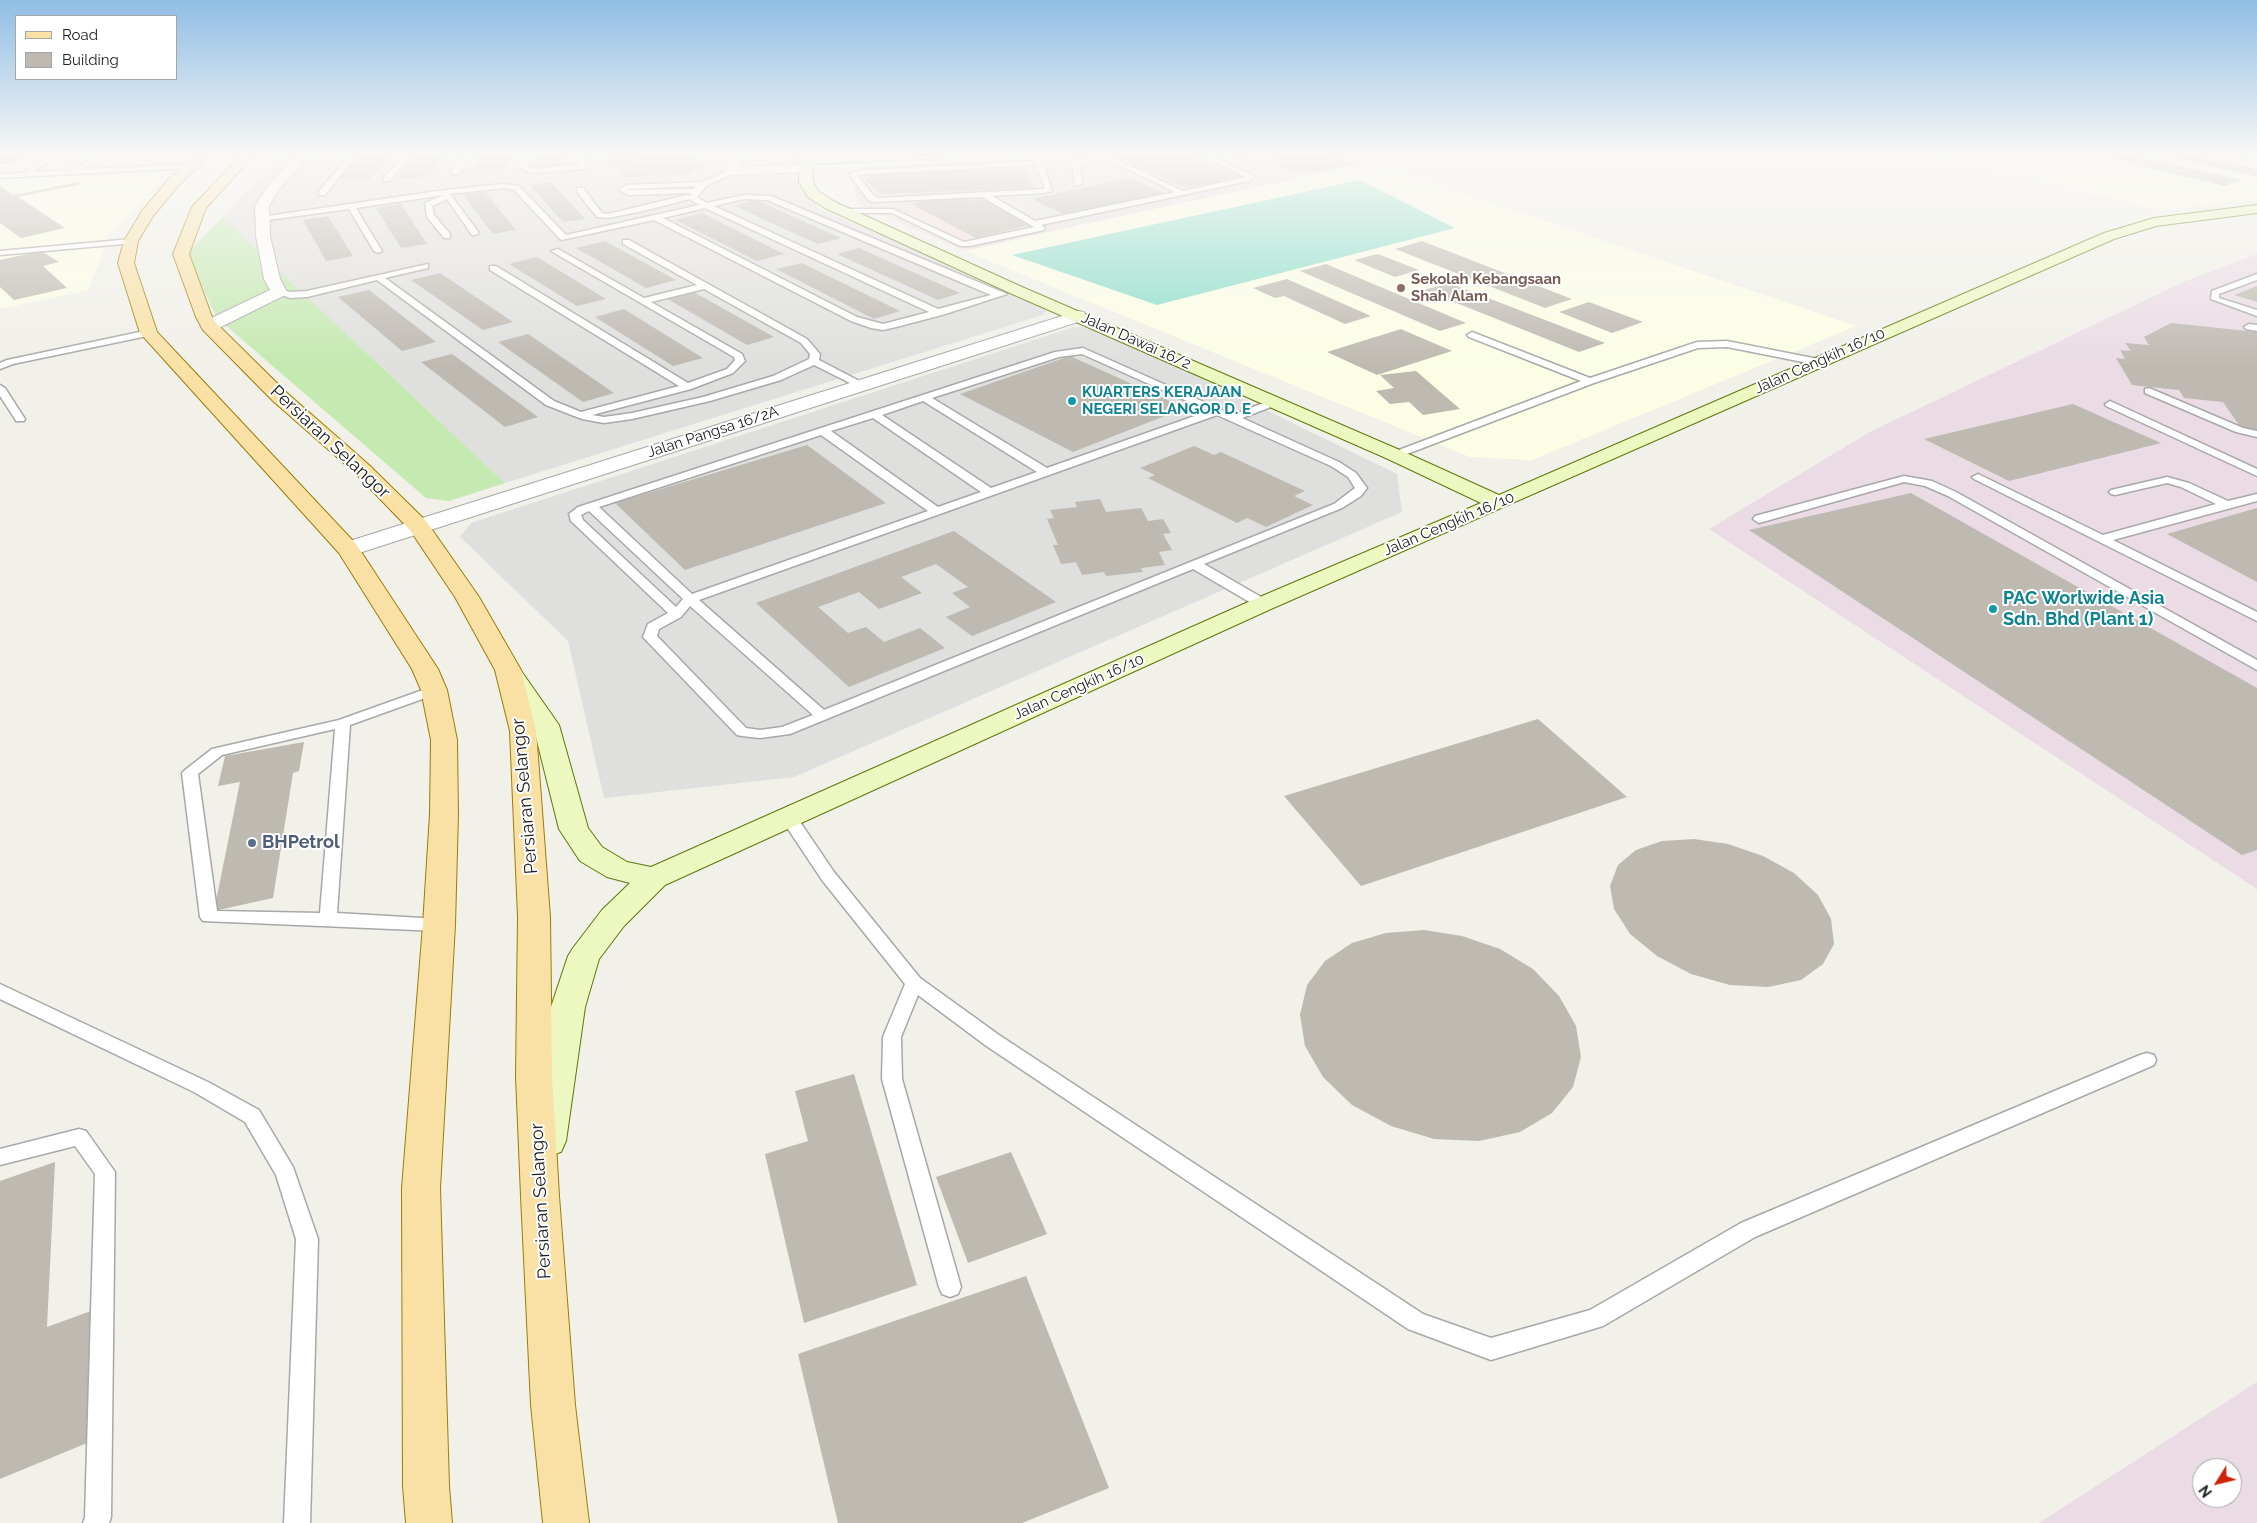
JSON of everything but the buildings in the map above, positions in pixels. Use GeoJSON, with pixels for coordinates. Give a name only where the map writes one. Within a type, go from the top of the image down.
{"type":"FeatureCollection","features":[{"type":"Feature","properties":{"kind":"main road"},"geometry":{"type":"LineString","coordinates":[[140,225],[131,241],[126,263],[149,333],[348,550],[425,669],[434,690],[444,740],[444,814],[439,926],[421,1188],[426,1486],[429,1523]]}},
{"type":"Feature","properties":{"kind":"main road","name":"Persiaran Selangor"},"geometry":{"type":"LineString","coordinates":[[192,225],[181,254],[209,326],[280,397],[362,469],[418,526],[468,597],[508,670],[523,731],[534,917],[534,1077],[540,1196],[552,1406],[566,1523]]}},
{"type":"Feature","properties":{"kind":"street"},"geometry":{"type":"LineString","coordinates":[[209,326],[279,292],[272,280],[262,225]]}},
{"type":"Feature","properties":{"kind":"street","name":"Jalan Dawai 16/2"},"geometry":{"type":"LineString","coordinates":[[873,225],[1016,290],[1395,455],[1499,503]]}},
{"type":"Feature","properties":{"kind":"street","name":"Jalan Cengkih 16/10"},"geometry":{"type":"LineString","coordinates":[[540,1196],[568,1007],[584,956],[613,918],[654,878],[1262,604],[1499,503],[2109,236],[2144,225]]}},
{"type":"Feature","properties":{"kind":"street","name":"Jalan Pangsa 16/2A"},"geometry":{"type":"LineString","coordinates":[[348,550],[1078,316]]}},
{"type":"Feature","properties":{"kind":"street"},"geometry":{"type":"LineString","coordinates":[[508,670],[546,725],[574,829],[591,854],[618,870],[654,878]]}},
{"type":"Feature","properties":{"kind":"lane"},"geometry":{"type":"LineString","coordinates":[[362,225],[378,251]]}},
{"type":"Feature","properties":{"kind":"lane"},"geometry":{"type":"LineString","coordinates":[[438,225],[447,236]]}},
{"type":"Feature","properties":{"kind":"lane"},"geometry":{"type":"LineString","coordinates":[[469,225],[475,233]]}},
{"type":"Feature","properties":{"kind":"lane"},"geometry":{"type":"LineString","coordinates":[[552,225],[564,238],[620,225]]}},
{"type":"Feature","properties":{"kind":"lane"},"geometry":{"type":"LineString","coordinates":[[671,225],[854,320],[883,327],[1016,290]]}},
{"type":"Feature","properties":{"kind":"lane"},"geometry":{"type":"LineString","coordinates":[[748,225],[938,313]]}},
{"type":"Feature","properties":{"kind":"lane"},"geometry":{"type":"LineString","coordinates":[[836,225],[1000,295]]}},
{"type":"Feature","properties":{"kind":"lane"},"geometry":{"type":"LineString","coordinates":[[923,225],[963,244],[1041,228],[1036,225]]}},
{"type":"Feature","properties":{"kind":"lane"},"geometry":{"type":"LineString","coordinates":[[0,253],[131,241]]}},
{"type":"Feature","properties":{"kind":"lane"},"geometry":{"type":"LineString","coordinates":[[626,242],[804,341],[815,354],[814,360]]}},
{"type":"Feature","properties":{"kind":"lane"},"geometry":{"type":"LineString","coordinates":[[555,251],[740,356],[740,361],[730,371],[687,387],[580,415]]}},
{"type":"Feature","properties":{"kind":"lane"},"geometry":{"type":"LineString","coordinates":[[279,292],[290,295],[307,294],[425,266]]}},
{"type":"Feature","properties":{"kind":"lane"},"geometry":{"type":"LineString","coordinates":[[493,268],[687,387]]}},
{"type":"Feature","properties":{"kind":"lane"},"geometry":{"type":"LineString","coordinates":[[2257,277],[2215,293],[2215,299],[2257,313]]}},
{"type":"Feature","properties":{"kind":"lane"},"geometry":{"type":"LineString","coordinates":[[378,278],[550,403],[580,415],[604,420],[632,416],[706,399],[777,378],[814,360]]}},
{"type":"Feature","properties":{"kind":"lane"},"geometry":{"type":"LineString","coordinates":[[644,301],[705,286]]}},
{"type":"Feature","properties":{"kind":"lane"},"geometry":{"type":"LineString","coordinates":[[0,366],[10,362],[149,333]]}},
{"type":"Feature","properties":{"kind":"lane"},"geometry":{"type":"LineString","coordinates":[[1472,335],[1590,381]]}},
{"type":"Feature","properties":{"kind":"lane"},"geometry":{"type":"LineString","coordinates":[[1395,455],[1590,381],[1697,345],[1727,344],[1818,362]]}},
{"type":"Feature","properties":{"kind":"lane"},"geometry":{"type":"LineString","coordinates":[[676,614],[576,521],[575,514],[591,506],[1058,354],[1084,351],[1219,411],[1335,464],[1352,475],[1361,488],[1357,494],[1338,506],[785,731],[760,734],[742,732],[650,637],[653,627],[676,614],[690,599],[1219,411]]}},
{"type":"Feature","properties":{"kind":"lane"},"geometry":{"type":"LineString","coordinates":[[814,360],[862,385]]}},
{"type":"Feature","properties":{"kind":"lane"},"geometry":{"type":"LineString","coordinates":[[0,388],[20,420]]}},
{"type":"Feature","properties":{"kind":"lane"},"geometry":{"type":"LineString","coordinates":[[2149,391],[2240,430],[2257,434]]}},
{"type":"Feature","properties":{"kind":"lane"},"geometry":{"type":"LineString","coordinates":[[925,398],[1048,473]]}},
{"type":"Feature","properties":{"kind":"lane"},"geometry":{"type":"LineString","coordinates":[[1234,418],[1275,402]]}},
{"type":"Feature","properties":{"kind":"lane"},"geometry":{"type":"LineString","coordinates":[[2110,404],[2257,473]]}},
{"type":"Feature","properties":{"kind":"lane"},"geometry":{"type":"LineString","coordinates":[[874,414],[990,493]]}},
{"type":"Feature","properties":{"kind":"lane"},"geometry":{"type":"LineString","coordinates":[[823,431],[936,511]]}},
{"type":"Feature","properties":{"kind":"lane"},"geometry":{"type":"LineString","coordinates":[[1978,478],[2257,617]]}},
{"type":"Feature","properties":{"kind":"lane"},"geometry":{"type":"LineString","coordinates":[[1758,520],[1904,480],[1928,483],[1952,494],[2257,666]]}},
{"type":"Feature","properties":{"kind":"lane"},"geometry":{"type":"LineString","coordinates":[[2115,492],[2167,480],[2185,485],[2227,505]]}},
{"type":"Feature","properties":{"kind":"lane"},"geometry":{"type":"LineString","coordinates":[[2102,539],[2257,497]]}},
{"type":"Feature","properties":{"kind":"lane"},"geometry":{"type":"LineString","coordinates":[[591,506],[690,599],[823,716]]}},
{"type":"Feature","properties":{"kind":"lane"},"geometry":{"type":"LineString","coordinates":[[1194,564],[1262,604]]}},
{"type":"Feature","properties":{"kind":"lane"},"geometry":{"type":"LineString","coordinates":[[434,690],[343,723],[217,752],[190,773],[209,917],[328,919],[439,926]]}},
{"type":"Feature","properties":{"kind":"lane"},"geometry":{"type":"LineString","coordinates":[[328,919],[343,723]]}},
{"type":"Feature","properties":{"kind":"lane"},"geometry":{"type":"LineString","coordinates":[[788,817],[828,876],[914,983],[992,1040],[1416,1322],[1492,1349],[1595,1319],[1748,1230],[2147,1060]]}},
{"type":"Feature","properties":{"kind":"lane"},"geometry":{"type":"LineString","coordinates":[[914,983],[892,1038],[892,1079],[950,1287]]}},
{"type":"Feature","properties":{"kind":"lane"},"geometry":{"type":"LineString","coordinates":[[0,991],[202,1087],[252,1116],[286,1173],[308,1239],[297,1523]]}},
{"type":"Feature","properties":{"kind":"lane"},"geometry":{"type":"LineString","coordinates":[[0,1156],[79,1137],[105,1172],[98,1517],[96,1523]]}},
{"type":"Feature","properties":{"kind":"shaded area"},"geometry":{"type":"Polygon","coordinates":[[[0,225],[117,225],[111,231],[88,290],[0,309],[0,225]]]}},
{"type":"Feature","properties":{"kind":"shaded area"},"geometry":{"type":"Polygon","coordinates":[[[231,225],[858,225],[1049,305],[1043,315],[505,483],[231,225]]]}},
{"type":"Feature","properties":{"kind":"shaded area"},"geometry":{"type":"Polygon","coordinates":[[[905,225],[1059,225],[1065,228],[965,251],[905,225]]]}},
{"type":"Feature","properties":{"kind":"shaded area"},"geometry":{"type":"Polygon","coordinates":[[[1059,225],[1079,225],[1065,228],[1059,225]]]}},
{"type":"Feature","properties":{"kind":"shaded area","name":"Sekolah Kebangsaan Shah Alam"},"geometry":{"type":"Polygon","coordinates":[[[1083,225],[1557,225],[1856,326],[1532,460],[1470,457],[965,251],[1083,225]]]}},
{"type":"Feature","properties":{"kind":"shaded area"},"geometry":{"type":"Polygon","coordinates":[[[2257,254],[2257,889],[1709,529],[1870,432],[2183,282],[2257,254]]]}},
{"type":"Feature","properties":{"kind":"shaded area"},"geometry":{"type":"Polygon","coordinates":[[[1074,327],[1098,328],[1397,474],[1402,512],[794,777],[604,798],[568,641],[460,537],[471,523],[1074,327]]]}},
{"type":"Feature","properties":{"kind":"shaded area"},"geometry":{"type":"Polygon","coordinates":[[[2257,1382],[2257,1523],[2039,1523],[2257,1382]]]}},
{"type":"Feature","properties":{"kind":"green space"},"geometry":{"type":"Polygon","coordinates":[[[214,225],[231,225],[505,483],[449,501],[426,498],[217,318],[187,254],[214,225]]]}},
{"type":"Feature","properties":{"kind":"green space"},"geometry":{"type":"Polygon","coordinates":[[[1151,225],[1449,225],[1455,228],[1157,305],[1012,255],[1151,225]]]}},
{"type":"Feature","properties":{"kind":"place","name":"Sekolah Kebangsaan Shah Alam"},"geometry":{"type":"Point","coordinates":[1401,288]}},
{"type":"Feature","properties":{"kind":"place","name":"KUARTERS KERAJAAN NEGERI SELANGOR D. E"},"geometry":{"type":"Point","coordinates":[1072,401]}},
{"type":"Feature","properties":{"kind":"place","name":"PAC Worlwide Asia Sdn. Bhd (Plant 1)"},"geometry":{"type":"Point","coordinates":[1993,609]}},
{"type":"Feature","properties":{"kind":"place","name":"BHPetrol"},"geometry":{"type":"Point","coordinates":[252,843]}}]}
